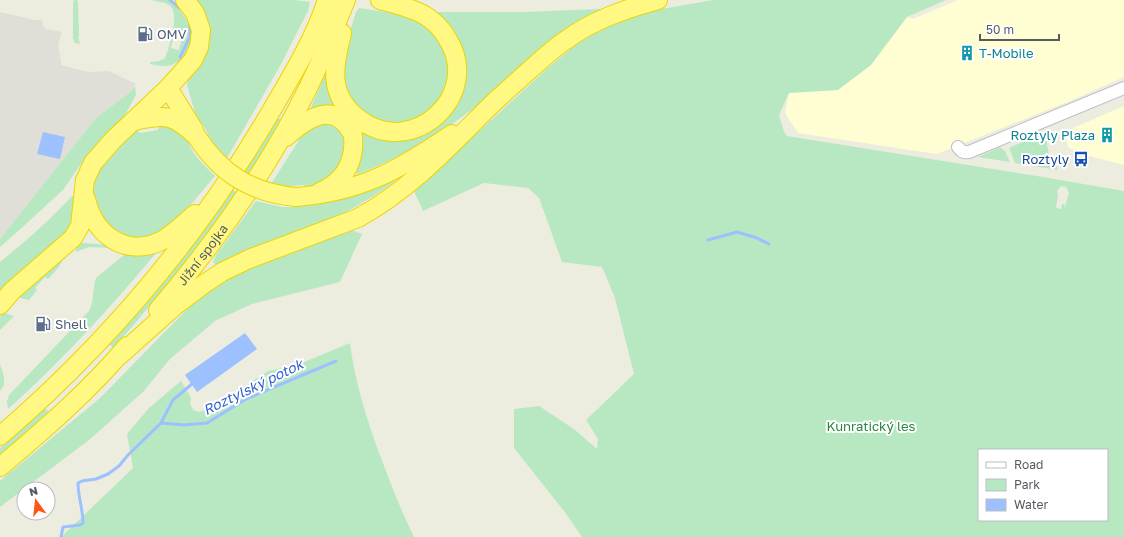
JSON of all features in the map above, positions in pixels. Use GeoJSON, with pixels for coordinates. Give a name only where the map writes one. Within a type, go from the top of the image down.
{"type":"FeatureCollection","features":[{"type":"Feature","properties":{"kind":"highway"},"geometry":{"type":"LineString","coordinates":[[0,305],[12,291],[70,242],[77,234],[81,222],[84,190],[88,173],[97,158],[113,140],[168,88],[193,60],[201,41],[201,30],[194,10],[185,0]]}},
{"type":"Feature","properties":{"kind":"highway","name":"Jižní spojka"},"geometry":{"type":"LineString","coordinates":[[0,436],[54,387],[107,333],[161,270],[203,216],[259,132],[286,87],[310,39],[327,0]]}},
{"type":"Feature","properties":{"kind":"highway"},"geometry":{"type":"LineString","coordinates":[[301,197],[322,191],[336,182],[346,169],[353,154],[354,139],[352,124],[337,87],[335,73],[336,58],[347,0]]}},
{"type":"Feature","properties":{"kind":"highway","name":"Jižní spojka"},"geometry":{"type":"LineString","coordinates":[[0,467],[47,427],[120,355],[166,301],[217,236],[244,198],[306,93],[347,0]]}},
{"type":"Feature","properties":{"kind":"highway"},"geometry":{"type":"LineString","coordinates":[[120,355],[185,298],[222,272],[249,259],[358,218],[375,209],[409,185],[446,152],[487,109],[550,52],[576,33],[610,16],[658,0]]}},
{"type":"Feature","properties":{"kind":"highway"},"geometry":{"type":"LineString","coordinates":[[343,101],[356,117],[372,127],[391,132],[423,125],[436,116],[446,106],[454,90],[457,73],[456,57],[451,45],[439,26],[426,16],[382,1]]}},
{"type":"Feature","properties":{"kind":"highway"},"geometry":{"type":"LineString","coordinates":[[168,88],[186,116],[197,137],[214,160],[227,171],[238,179],[262,191],[273,194],[301,197],[344,190],[366,183],[398,169],[487,109]]}},
{"type":"Feature","properties":{"kind":"highway"},"geometry":{"type":"LineString","coordinates":[[273,151],[308,119],[321,115],[340,118],[349,127],[354,139]]}},
{"type":"Feature","properties":{"kind":"highway"},"geometry":{"type":"LineString","coordinates":[[134,121],[149,118],[172,118],[179,121],[197,137]]}},
{"type":"Feature","properties":{"kind":"highway"},"geometry":{"type":"LineString","coordinates":[[84,190],[90,214],[103,232],[115,241],[129,246],[136,246],[155,243],[166,238],[221,190]]}},
{"type":"Feature","properties":{"kind":"street"},"geometry":{"type":"LineString","coordinates":[[958,147],[965,153],[969,152],[1124,88]]}},
{"type":"Feature","properties":{"kind":"shaded area"},"geometry":{"type":"Polygon","coordinates":[[[958,0],[1124,0],[1124,77],[1072,100],[937,154],[798,133],[785,113],[789,93],[838,90],[890,39],[907,17],[913,19],[958,0]]]}},
{"type":"Feature","properties":{"kind":"shaded area"},"geometry":{"type":"Polygon","coordinates":[[[0,12],[35,20],[42,20],[43,26],[46,29],[62,32],[58,45],[61,65],[88,72],[109,71],[136,84],[129,93],[96,118],[0,239],[0,12]]]}},
{"type":"Feature","properties":{"kind":"shaded area","name":"Roztyly Plaza"},"geometry":{"type":"Polygon","coordinates":[[[1124,106],[1124,165],[1078,153],[1068,147],[1066,138],[1068,133],[1073,128],[1124,106]]]}},
{"type":"Feature","properties":{"kind":"green space"},"geometry":{"type":"Polygon","coordinates":[[[74,0],[77,0],[78,2],[78,37],[80,44],[75,43],[73,39],[74,0]]]}},
{"type":"Feature","properties":{"kind":"green space"},"geometry":{"type":"Polygon","coordinates":[[[152,0],[169,0],[183,14],[187,21],[191,37],[190,45],[180,62],[167,66],[150,64],[150,62],[159,61],[165,58],[174,23],[173,10],[170,6],[152,0]],[[174,35],[171,48],[179,50],[182,37],[174,35]]]}},
{"type":"Feature","properties":{"kind":"green space"},"geometry":{"type":"Polygon","coordinates":[[[195,0],[295,0],[310,2],[308,11],[280,66],[227,158],[214,145],[202,123],[198,123],[187,85],[191,76],[206,54],[210,38],[208,21],[201,6],[195,0]]]}},
{"type":"Feature","properties":{"kind":"green space","name":"Kunratický les"},"geometry":{"type":"Polygon","coordinates":[[[713,0],[946,0],[907,17],[871,65],[838,90],[789,93],[779,115],[784,132],[787,136],[1124,191],[1124,537],[582,537],[564,511],[514,448],[514,409],[539,406],[574,429],[597,449],[598,439],[586,420],[634,374],[615,298],[602,267],[562,262],[539,198],[528,188],[484,183],[423,211],[414,191],[550,66],[583,39],[617,22],[650,11],[713,0]],[[1061,186],[1057,191],[1058,195],[1056,207],[1059,209],[1061,209],[1062,204],[1065,204],[1065,207],[1069,193],[1066,187],[1061,186]]]}},
{"type":"Feature","properties":{"kind":"green space"},"geometry":{"type":"Polygon","coordinates":[[[359,8],[399,14],[421,22],[436,33],[450,67],[445,91],[433,109],[408,122],[391,123],[373,119],[355,104],[347,88],[343,73],[348,38],[356,12],[359,8]]]}},
{"type":"Feature","properties":{"kind":"green space"},"geometry":{"type":"Polygon","coordinates":[[[600,9],[600,11],[569,27],[550,40],[486,98],[457,121],[392,159],[358,174],[356,172],[362,152],[363,132],[423,133],[464,61],[461,46],[458,40],[436,14],[437,12],[525,12],[600,9]]]}},
{"type":"Feature","properties":{"kind":"green space"},"geometry":{"type":"Polygon","coordinates":[[[325,75],[328,75],[339,108],[312,110],[311,107],[325,75]]]}},
{"type":"Feature","properties":{"kind":"green space"},"geometry":{"type":"Polygon","coordinates":[[[135,86],[136,95],[124,117],[81,164],[63,190],[0,247],[0,239],[96,118],[129,93],[135,86]]]}},
{"type":"Feature","properties":{"kind":"green space"},"geometry":{"type":"Polygon","coordinates":[[[277,118],[280,119],[280,122],[249,174],[244,171],[277,118]]]}},
{"type":"Feature","properties":{"kind":"green space"},"geometry":{"type":"Polygon","coordinates":[[[161,122],[166,123],[188,139],[189,144],[195,154],[215,176],[166,232],[137,240],[112,233],[94,206],[92,192],[95,179],[104,162],[137,129],[140,133],[158,130],[161,122]]]}},
{"type":"Feature","properties":{"kind":"green space"},"geometry":{"type":"Polygon","coordinates":[[[335,123],[345,137],[342,163],[327,180],[308,189],[304,185],[292,186],[271,184],[306,129],[312,124],[335,123]]]}},
{"type":"Feature","properties":{"kind":"green space"},"geometry":{"type":"Polygon","coordinates":[[[1043,133],[1046,135],[1050,155],[1058,170],[1015,163],[1009,148],[1043,133]]]}},
{"type":"Feature","properties":{"kind":"green space"},"geometry":{"type":"Polygon","coordinates":[[[1000,147],[1005,151],[1010,162],[978,157],[1000,147]]]}},
{"type":"Feature","properties":{"kind":"green space"},"geometry":{"type":"Polygon","coordinates":[[[406,172],[385,188],[340,215],[291,237],[217,266],[213,262],[216,255],[256,201],[282,207],[315,205],[406,172]]]}},
{"type":"Feature","properties":{"kind":"green space"},"geometry":{"type":"Polygon","coordinates":[[[232,189],[236,192],[207,233],[162,292],[113,348],[109,344],[169,275],[232,189]]]}},
{"type":"Feature","properties":{"kind":"green space"},"geometry":{"type":"Polygon","coordinates":[[[72,196],[75,196],[77,222],[0,296],[0,262],[38,230],[72,196]]]}},
{"type":"Feature","properties":{"kind":"green space"},"geometry":{"type":"Polygon","coordinates":[[[349,229],[362,234],[340,282],[252,304],[215,321],[170,359],[143,392],[89,440],[35,481],[16,481],[16,495],[0,507],[0,481],[100,398],[197,299],[232,275],[349,229]]]}},
{"type":"Feature","properties":{"kind":"green space"},"geometry":{"type":"Polygon","coordinates":[[[84,243],[108,245],[111,248],[89,247],[76,252],[77,244],[84,243]]]}},
{"type":"Feature","properties":{"kind":"green space"},"geometry":{"type":"Polygon","coordinates":[[[156,253],[85,334],[47,373],[8,409],[7,401],[9,395],[89,311],[92,302],[94,283],[97,277],[124,255],[144,255],[156,253]]]}},
{"type":"Feature","properties":{"kind":"green space"},"geometry":{"type":"Polygon","coordinates":[[[59,258],[62,261],[59,267],[48,279],[45,277],[35,288],[37,290],[29,300],[17,297],[2,312],[14,316],[0,330],[1,311],[5,305],[19,291],[59,258]]]}},
{"type":"Feature","properties":{"kind":"green space"},"geometry":{"type":"Polygon","coordinates":[[[350,343],[358,387],[371,430],[396,498],[414,537],[61,537],[133,468],[127,434],[149,408],[181,381],[191,398],[190,403],[193,410],[199,412],[212,408],[268,371],[297,365],[350,343]]]}},
{"type":"Feature","properties":{"kind":"green space"},"geometry":{"type":"Polygon","coordinates":[[[0,364],[4,385],[0,391],[0,364]]]}},
{"type":"Feature","properties":{"kind":"green space"},"geometry":{"type":"Polygon","coordinates":[[[44,409],[48,410],[47,413],[0,455],[0,448],[44,409]]]}},
{"type":"Feature","properties":{"kind":"water"},"geometry":{"type":"Polygon","coordinates":[[[43,132],[65,137],[60,159],[37,154],[43,132]]]}},
{"type":"Feature","properties":{"kind":"water"},"geometry":{"type":"Polygon","coordinates":[[[245,333],[257,349],[197,392],[185,375],[245,333]]]}},
{"type":"Feature","properties":{"kind":"waterway"},"geometry":{"type":"LineString","coordinates":[[170,0],[181,9]]}},
{"type":"Feature","properties":{"kind":"waterway"},"geometry":{"type":"LineString","coordinates":[[180,57],[190,37],[190,24]]}},
{"type":"Feature","properties":{"kind":"waterway","name":"Roztylský potok"},"geometry":{"type":"LineString","coordinates":[[708,240],[737,232],[757,238],[769,244]]}},
{"type":"Feature","properties":{"kind":"waterway","name":"Roztylský potok"},"geometry":{"type":"LineString","coordinates":[[161,423],[184,425],[207,423],[246,399],[336,361]]}},
{"type":"Feature","properties":{"kind":"waterway","name":"Roztylský potok"},"geometry":{"type":"LineString","coordinates":[[61,537],[63,527],[80,525],[83,523],[78,483],[96,479],[108,474],[119,466],[128,455],[161,423],[173,400],[192,384]]}},
{"type":"Feature","properties":{"kind":"place","name":"OMV"},"geometry":{"type":"Point","coordinates":[145,34]}},
{"type":"Feature","properties":{"kind":"place","name":"T-Mobile"},"geometry":{"type":"Point","coordinates":[967,53]}},
{"type":"Feature","properties":{"kind":"place","name":"Roztyly Plaza"},"geometry":{"type":"Point","coordinates":[1107,135]}},
{"type":"Feature","properties":{"kind":"place","name":"Roztyly"},"geometry":{"type":"Point","coordinates":[1081,159]}},
{"type":"Feature","properties":{"kind":"place","name":"Shell"},"geometry":{"type":"Point","coordinates":[43,324]}}]}
